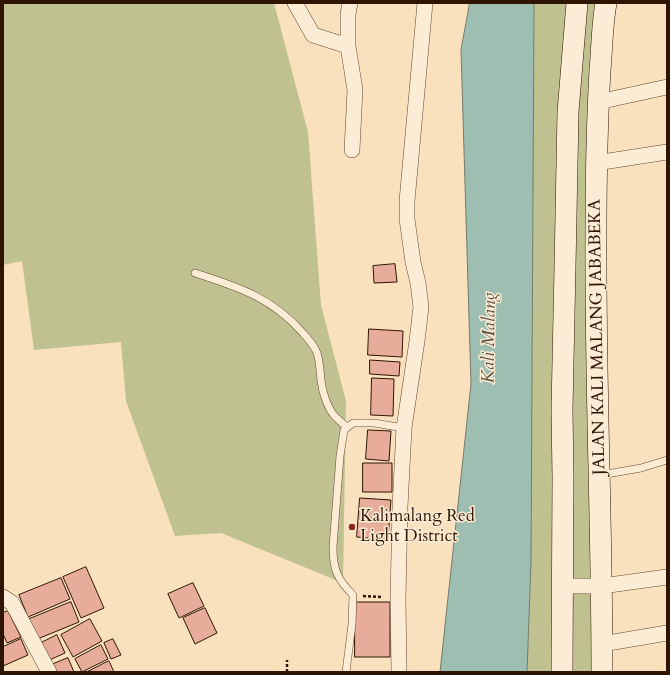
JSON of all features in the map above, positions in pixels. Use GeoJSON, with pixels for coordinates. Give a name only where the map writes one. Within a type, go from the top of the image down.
{"type":"FeatureCollection","features":[{"type":"Feature","properties":{"kind":"main road","name":"JALAN KALI MALANG JABABEKA"},"geometry":{"type":"LineString","coordinates":[[562,672],[562,401],[568,112],[577,3]]}},
{"type":"Feature","properties":{"kind":"main road","name":"JALAN KALI MALANG JABABEKA"},"geometry":{"type":"LineString","coordinates":[[602,672],[602,586],[596,294],[596,164],[598,102],[606,3]]}},
{"type":"Feature","properties":{"kind":"street"},"geometry":{"type":"LineString","coordinates":[[295,3],[313,35],[348,46]]}},
{"type":"Feature","properties":{"kind":"street"},"geometry":{"type":"LineString","coordinates":[[350,3],[348,14],[348,46],[355,87],[352,150]]}},
{"type":"Feature","properties":{"kind":"street"},"geometry":{"type":"LineString","coordinates":[[399,672],[398,598],[400,507],[404,428],[421,307],[408,226],[407,201],[425,3]]}},
{"type":"Feature","properties":{"kind":"street"},"geometry":{"type":"LineString","coordinates":[[598,102],[667,87]]}},
{"type":"Feature","properties":{"kind":"street"},"geometry":{"type":"LineString","coordinates":[[596,164],[667,152]]}},
{"type":"Feature","properties":{"kind":"street"},"geometry":{"type":"LineString","coordinates":[[562,586],[602,586],[667,577]]}},
{"type":"Feature","properties":{"kind":"street"},"geometry":{"type":"LineString","coordinates":[[3,585],[6,599],[16,610],[49,672]]}},
{"type":"Feature","properties":{"kind":"street"},"geometry":{"type":"LineString","coordinates":[[602,644],[667,633]]}},
{"type":"Feature","properties":{"kind":"lane"},"geometry":{"type":"LineString","coordinates":[[195,274],[238,287],[272,306],[292,322],[309,341],[317,353],[322,386],[330,409],[347,427]]}},
{"type":"Feature","properties":{"kind":"lane"},"geometry":{"type":"LineString","coordinates":[[346,672],[352,624],[353,595],[342,584],[333,560],[343,432],[353,423],[404,428]]}},
{"type":"Feature","properties":{"kind":"lane"},"geometry":{"type":"LineString","coordinates":[[600,475],[641,468],[667,460]]}},
{"type":"Feature","properties":{"kind":"path"},"geometry":{"type":"LineString","coordinates":[[353,595],[398,598]]}},
{"type":"Feature","properties":{"kind":"path"},"geometry":{"type":"LineString","coordinates":[[287,660],[287,672]]}},
{"type":"Feature","properties":{"kind":"green space"},"geometry":{"type":"Polygon","coordinates":[[[3,3],[274,3],[308,132],[321,305],[346,401],[343,583],[221,533],[175,536],[126,401],[121,342],[34,350],[22,261],[3,265],[3,3]]]}},
{"type":"Feature","properties":{"kind":"green space"},"geometry":{"type":"Polygon","coordinates":[[[534,3],[606,3],[602,672],[527,672],[531,562],[534,3]]]}},
{"type":"Feature","properties":{"kind":"water","name":"Kali Malang"},"geometry":{"type":"Polygon","coordinates":[[[470,3],[534,3],[531,562],[527,672],[440,672],[471,384],[461,50],[470,3]]]}},
{"type":"Feature","properties":{"kind":"building"},"geometry":{"type":"Polygon","coordinates":[[[395,264],[397,282],[374,283],[373,266],[395,264]]]}},
{"type":"Feature","properties":{"kind":"building"},"geometry":{"type":"Polygon","coordinates":[[[369,329],[403,331],[402,357],[368,355],[369,329]]]}},
{"type":"Feature","properties":{"kind":"building"},"geometry":{"type":"Polygon","coordinates":[[[370,360],[400,362],[399,376],[370,374],[370,360]]]}},
{"type":"Feature","properties":{"kind":"building"},"geometry":{"type":"Polygon","coordinates":[[[372,378],[394,379],[393,416],[371,415],[372,378]]]}},
{"type":"Feature","properties":{"kind":"building"},"geometry":{"type":"Polygon","coordinates":[[[368,430],[391,431],[389,461],[366,459],[368,430]]]}},
{"type":"Feature","properties":{"kind":"building"},"geometry":{"type":"Polygon","coordinates":[[[363,463],[392,463],[392,492],[363,492],[363,463]]]}},
{"type":"Feature","properties":{"kind":"building"},"geometry":{"type":"Polygon","coordinates":[[[360,498],[391,500],[388,540],[357,537],[360,498]]]}},
{"type":"Feature","properties":{"kind":"building"},"geometry":{"type":"Polygon","coordinates":[[[86,567],[104,608],[81,618],[63,577],[86,567]]]}},
{"type":"Feature","properties":{"kind":"building"},"geometry":{"type":"Polygon","coordinates":[[[61,578],[70,599],[28,617],[19,595],[61,578]]]}},
{"type":"Feature","properties":{"kind":"building"},"geometry":{"type":"Polygon","coordinates":[[[193,583],[204,606],[179,618],[168,594],[193,583]]]}},
{"type":"Feature","properties":{"kind":"building"},"geometry":{"type":"Polygon","coordinates":[[[71,602],[79,622],[35,640],[27,620],[71,602]]]}},
{"type":"Feature","properties":{"kind":"building"},"geometry":{"type":"Polygon","coordinates":[[[355,602],[390,602],[390,657],[355,657],[355,602]]]}},
{"type":"Feature","properties":{"kind":"building"},"geometry":{"type":"Polygon","coordinates":[[[205,608],[217,633],[195,644],[183,618],[205,608]]]}},
{"type":"Feature","properties":{"kind":"building"},"geometry":{"type":"Polygon","coordinates":[[[8,611],[21,637],[7,643],[3,634],[3,613],[8,611]]]}},
{"type":"Feature","properties":{"kind":"building"},"geometry":{"type":"Polygon","coordinates":[[[90,619],[102,641],[73,657],[61,635],[90,619]]]}},
{"type":"Feature","properties":{"kind":"building"},"geometry":{"type":"Polygon","coordinates":[[[57,635],[65,653],[47,661],[39,644],[57,635]]]}},
{"type":"Feature","properties":{"kind":"building"},"geometry":{"type":"Polygon","coordinates":[[[21,639],[28,655],[3,666],[3,647],[21,639]]]}},
{"type":"Feature","properties":{"kind":"building"},"geometry":{"type":"Polygon","coordinates":[[[113,639],[121,655],[111,659],[104,643],[113,639]]]}},
{"type":"Feature","properties":{"kind":"building"},"geometry":{"type":"Polygon","coordinates":[[[101,645],[108,659],[82,672],[75,659],[101,645]]]}},
{"type":"Feature","properties":{"kind":"building"},"geometry":{"type":"Polygon","coordinates":[[[68,658],[74,672],[53,672],[51,665],[68,658]]]}},
{"type":"Feature","properties":{"kind":"building"},"geometry":{"type":"Polygon","coordinates":[[[109,661],[114,672],[87,672],[109,661]]]}},
{"type":"Feature","properties":{"kind":"place","name":"Kalimalang Red Light District"},"geometry":{"type":"Point","coordinates":[352,527]}}]}
